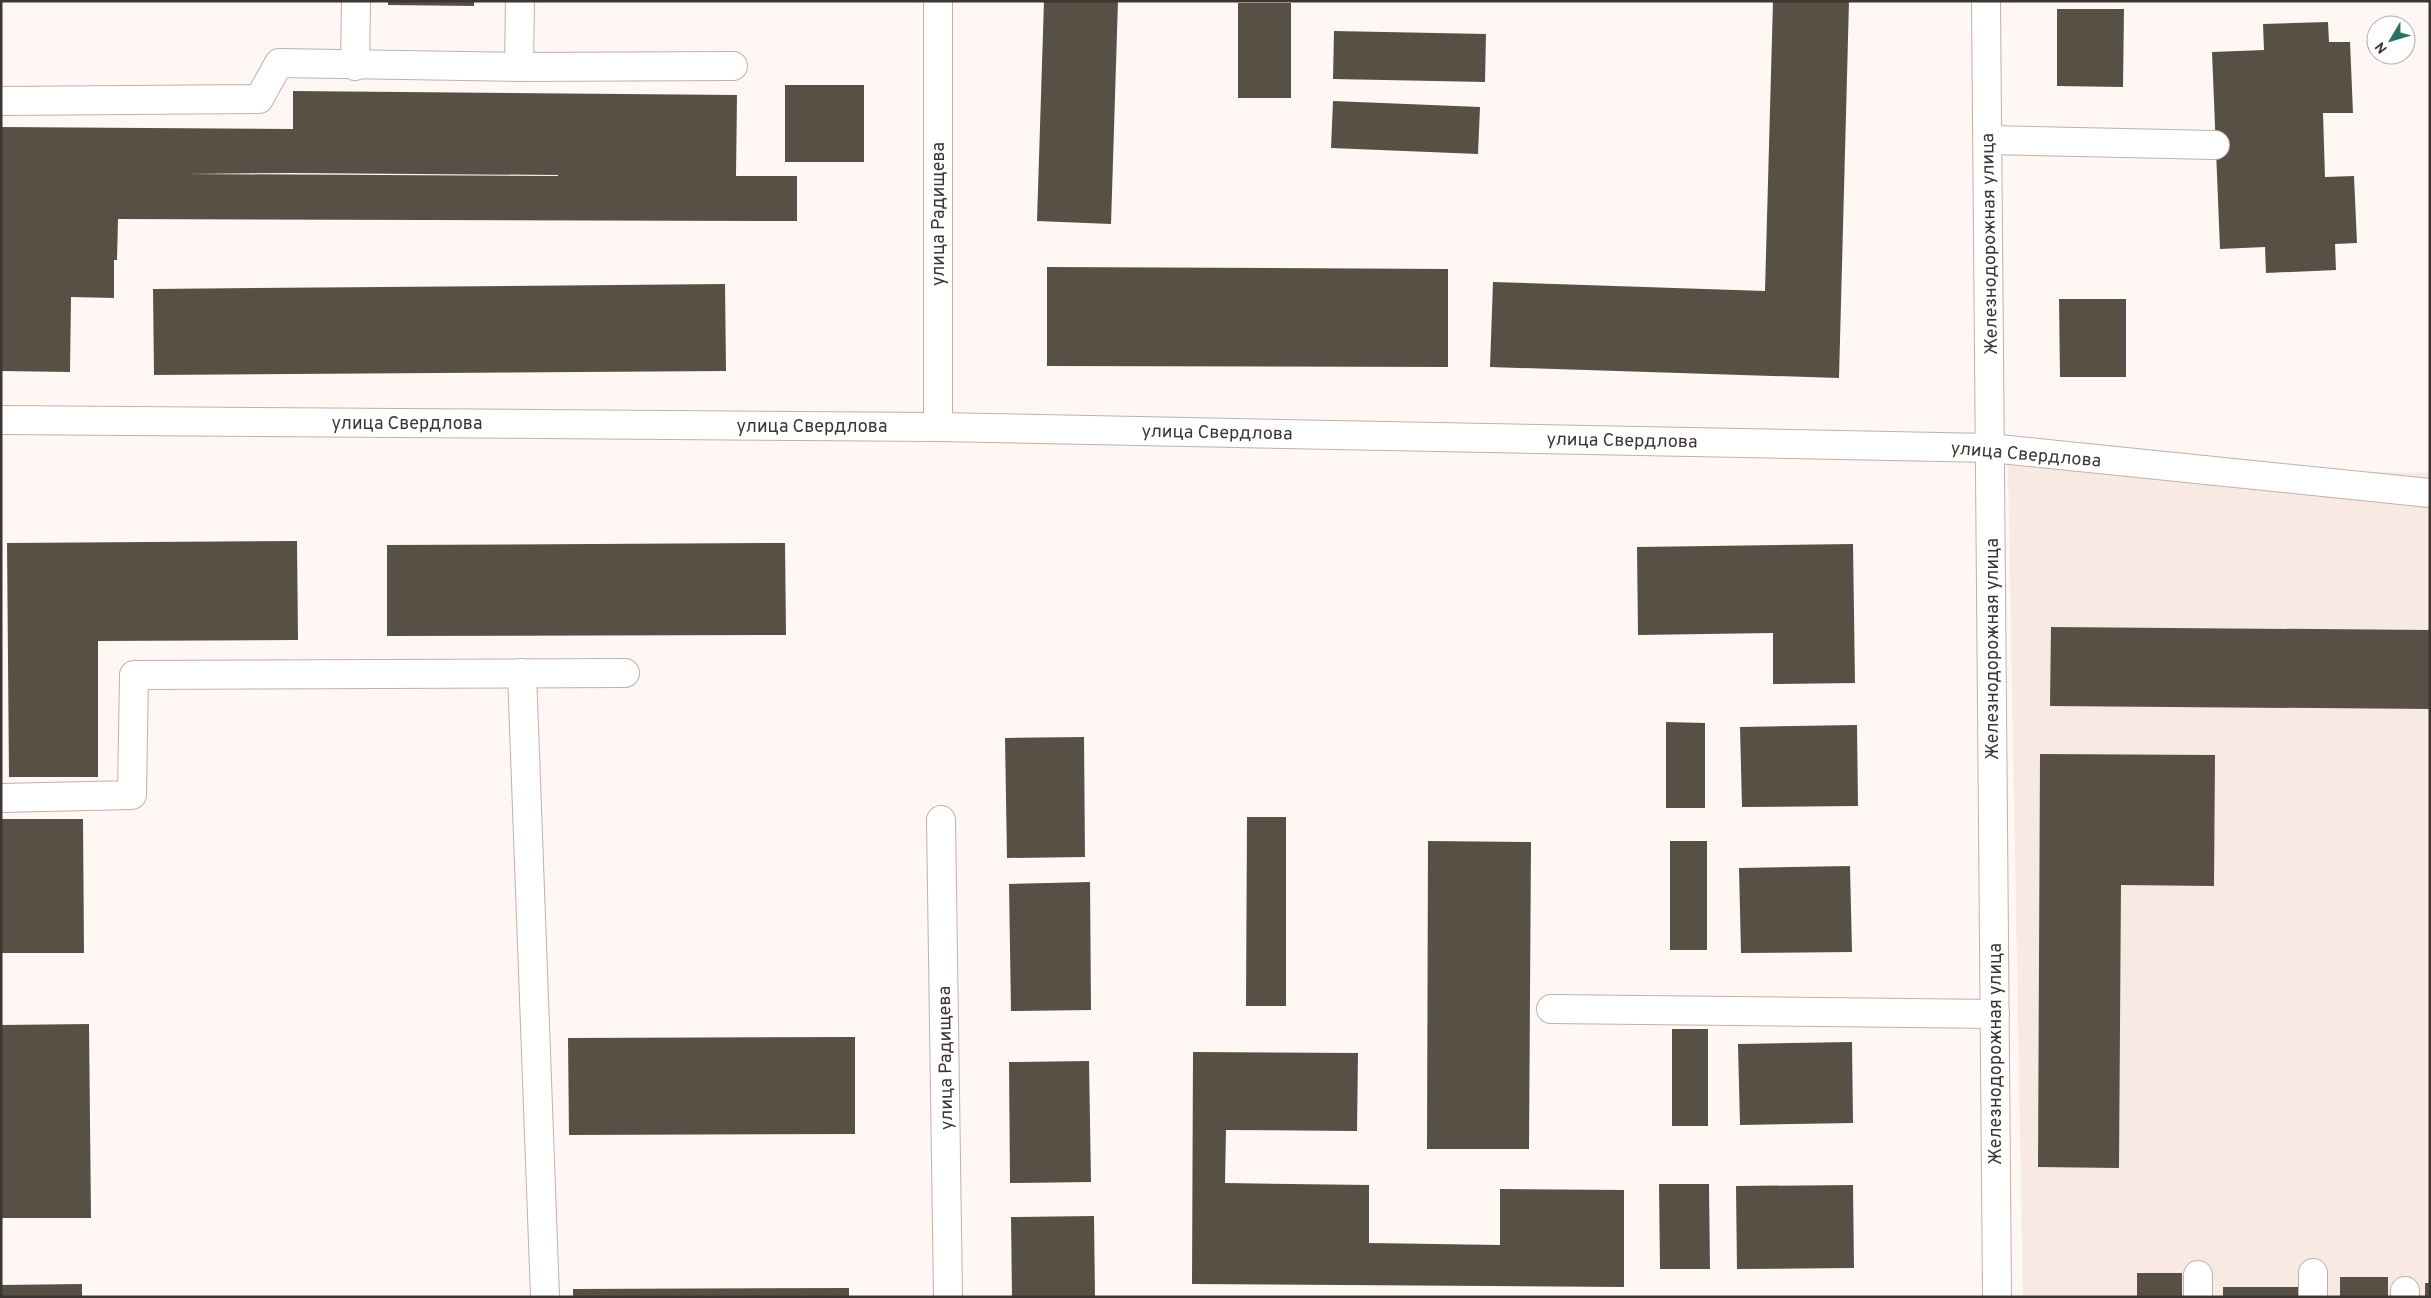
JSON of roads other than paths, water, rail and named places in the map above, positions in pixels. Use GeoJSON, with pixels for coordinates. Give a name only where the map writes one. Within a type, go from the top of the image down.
{"type":"FeatureCollection","features":[{"type":"Feature","properties":{"kind":"street"},"geometry":{"type":"LineString","coordinates":[[356,1],[356,66]]}},
{"type":"Feature","properties":{"kind":"street"},"geometry":{"type":"LineString","coordinates":[[519,67],[520,1]]}},
{"type":"Feature","properties":{"kind":"street","name":"улица Радищева"},"geometry":{"type":"LineString","coordinates":[[938,1],[938,427]]}},
{"type":"Feature","properties":{"kind":"street","name":"Железнодорожная улица"},"geometry":{"type":"LineString","coordinates":[[1986,1],[1997,1297]]}},
{"type":"Feature","properties":{"kind":"street"},"geometry":{"type":"LineString","coordinates":[[1,101],[259,99],[280,63],[356,66],[733,66]]}},
{"type":"Feature","properties":{"kind":"street"},"geometry":{"type":"LineString","coordinates":[[1988,140],[2215,145]]}},
{"type":"Feature","properties":{"kind":"street","name":"улица Свердлова"},"geometry":{"type":"LineString","coordinates":[[1,420],[938,427],[1990,448],[2430,493]]}},
{"type":"Feature","properties":{"kind":"street"},"geometry":{"type":"LineString","coordinates":[[522,673],[545,1297]]}},
{"type":"Feature","properties":{"kind":"street"},"geometry":{"type":"LineString","coordinates":[[1,798],[132,795],[134,675],[625,673]]}},
{"type":"Feature","properties":{"kind":"street","name":"улица Радищева"},"geometry":{"type":"LineString","coordinates":[[941,820],[948,1297]]}},
{"type":"Feature","properties":{"kind":"street"},"geometry":{"type":"LineString","coordinates":[[1551,1009],[1995,1014]]}}]}
